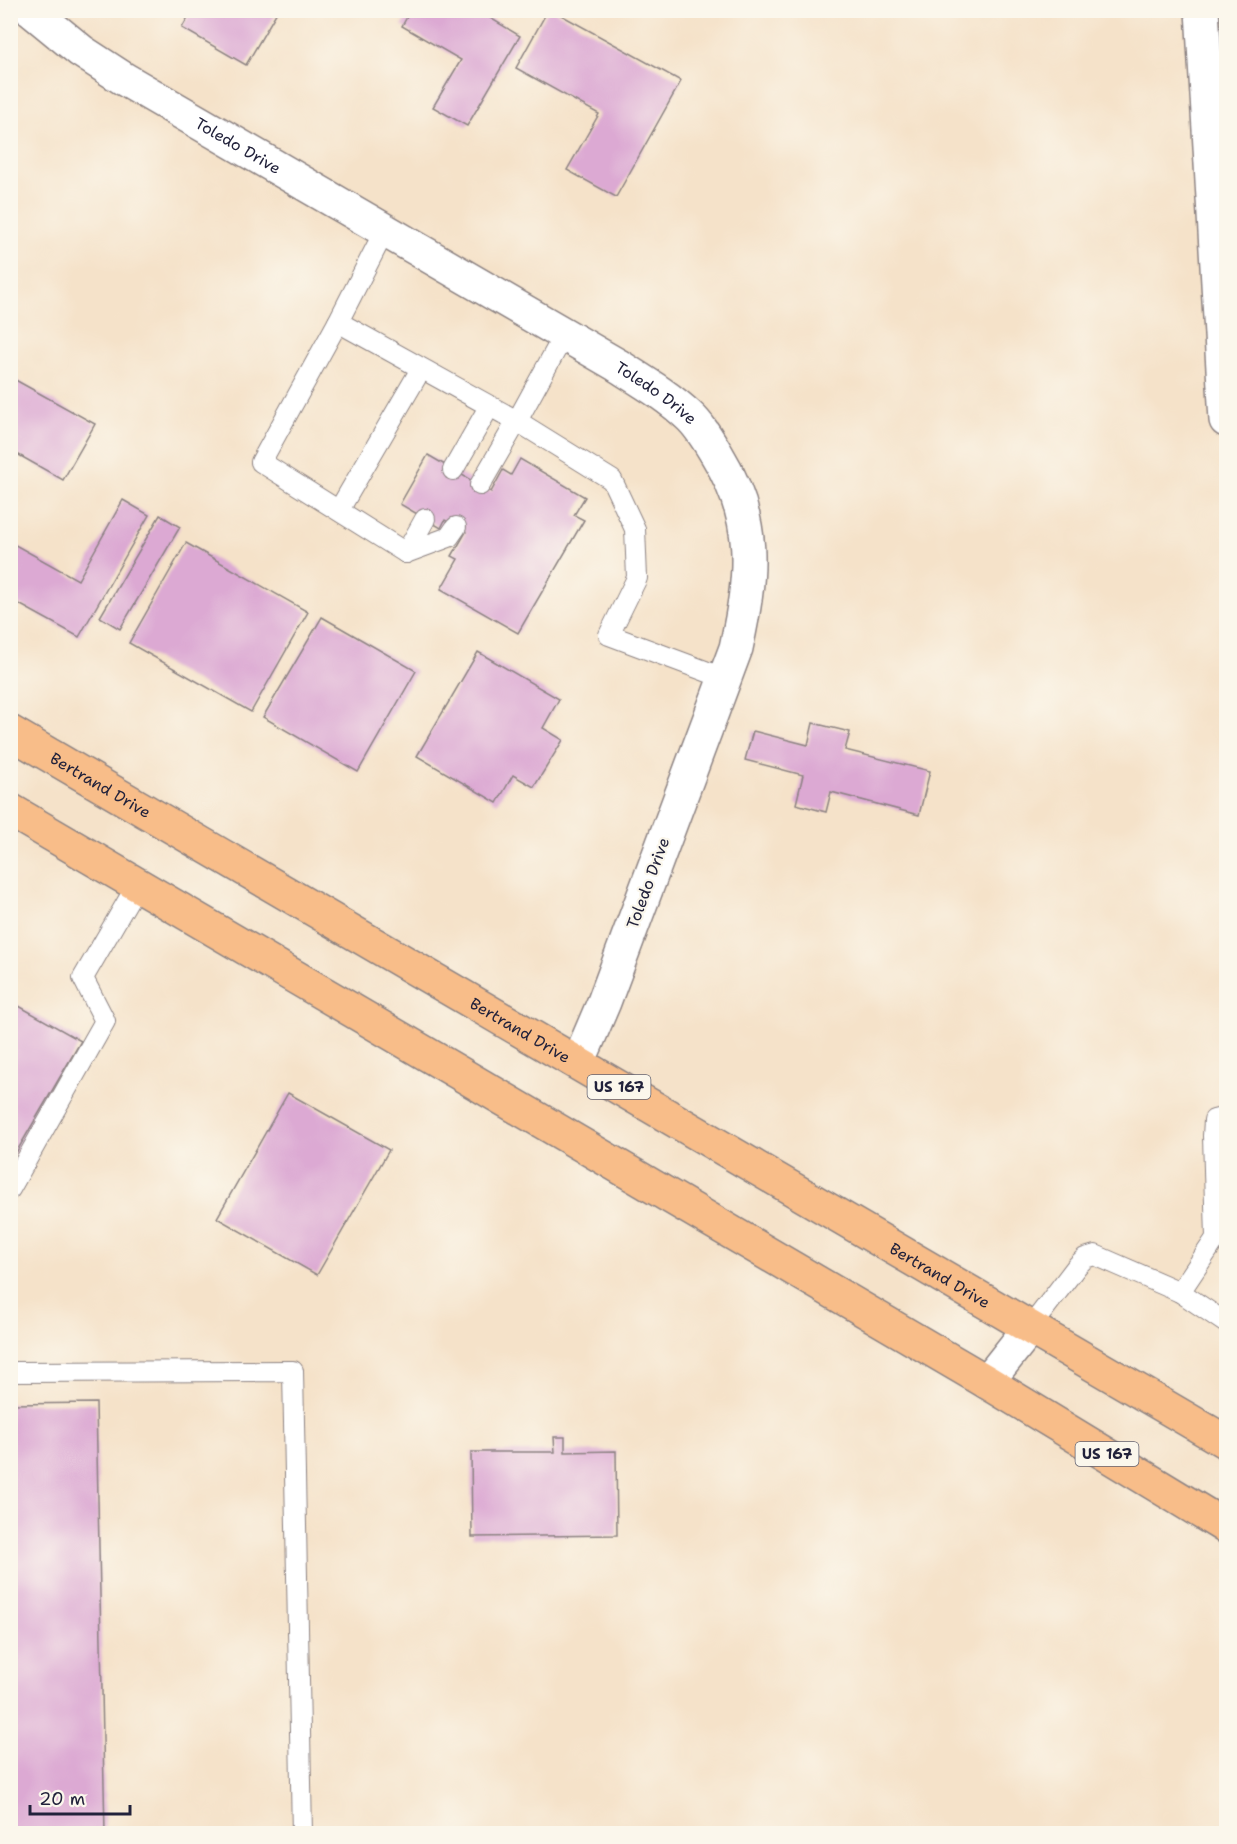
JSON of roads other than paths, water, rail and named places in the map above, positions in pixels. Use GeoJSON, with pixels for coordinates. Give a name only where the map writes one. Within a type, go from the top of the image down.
{"type":"FeatureCollection","features":[{"type":"Feature","properties":{"kind":"main road","name":"Bertrand Drive"},"geometry":{"type":"LineString","coordinates":[[10,732],[1227,1443]]}},
{"type":"Feature","properties":{"kind":"main road","name":"US 167"},"geometry":{"type":"LineString","coordinates":[[11,813],[987,1382],[1227,1527]]}},
{"type":"Feature","properties":{"kind":"street","name":"Toledo Drive"},"geometry":{"type":"LineString","coordinates":[[30,10],[81,51],[124,79],[617,365],[690,417],[705,435],[730,476],[746,531],[749,562],[748,595],[736,648],[604,1002],[578,1063]]}},
{"type":"Feature","properties":{"kind":"street"},"geometry":{"type":"LineString","coordinates":[[1202,10],[1218,150],[1227,420]]}},
{"type":"Feature","properties":{"kind":"street"},"geometry":{"type":"LineString","coordinates":[[987,1382],[1029,1329]]}},
{"type":"Feature","properties":{"kind":"lane"},"geometry":{"type":"LineString","coordinates":[[385,230],[338,322],[261,462],[406,553]]}},
{"type":"Feature","properties":{"kind":"lane"},"geometry":{"type":"LineString","coordinates":[[338,322],[516,421],[612,480],[635,529],[637,578],[609,635],[724,678]]}},
{"type":"Feature","properties":{"kind":"lane"},"geometry":{"type":"LineString","coordinates":[[480,485],[564,335]]}},
{"type":"Feature","properties":{"kind":"lane"},"geometry":{"type":"LineString","coordinates":[[339,510],[421,369]]}},
{"type":"Feature","properties":{"kind":"lane"},"geometry":{"type":"LineString","coordinates":[[453,470],[489,407]]}},
{"type":"Feature","properties":{"kind":"lane"},"geometry":{"type":"LineString","coordinates":[[406,553],[425,519]]}},
{"type":"Feature","properties":{"kind":"lane"},"geometry":{"type":"LineString","coordinates":[[406,553],[449,537],[456,527]]}},
{"type":"Feature","properties":{"kind":"lane"},"geometry":{"type":"LineString","coordinates":[[10,1189],[105,1021],[83,978],[137,885]]}},
{"type":"Feature","properties":{"kind":"lane"},"geometry":{"type":"LineString","coordinates":[[1180,1292],[1216,1238],[1214,1120],[1227,1117]]}},
{"type":"Feature","properties":{"kind":"lane"},"geometry":{"type":"LineString","coordinates":[[1029,1329],[1077,1266],[1085,1258],[1095,1255],[1180,1292],[1227,1323]]}},
{"type":"Feature","properties":{"kind":"lane"},"geometry":{"type":"LineString","coordinates":[[10,1372],[292,1371],[302,1833]]}}]}
